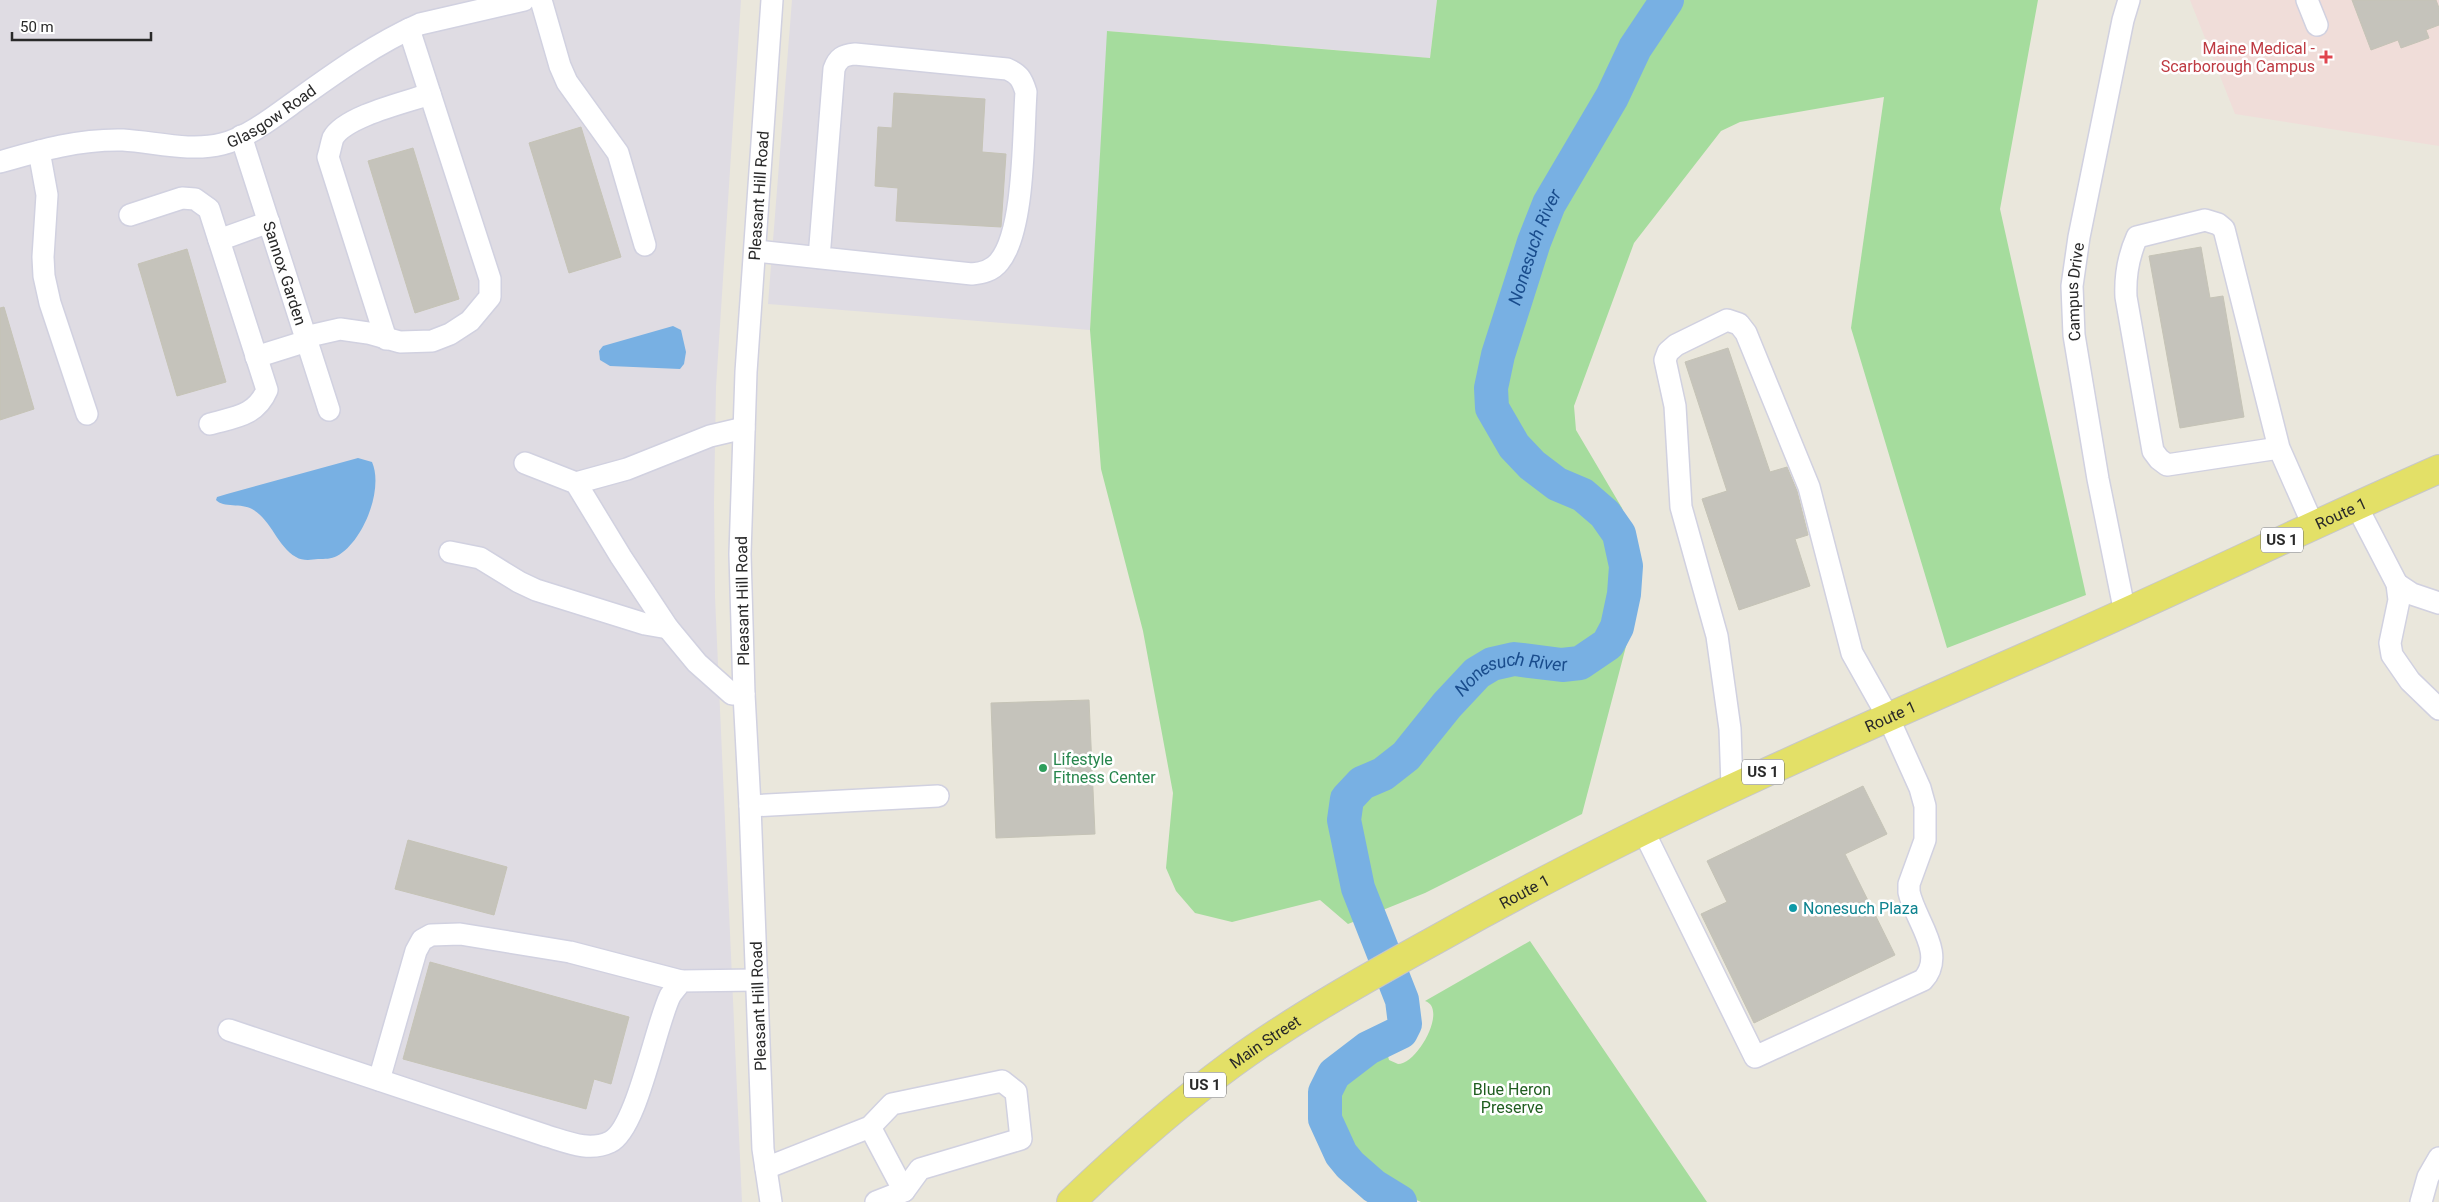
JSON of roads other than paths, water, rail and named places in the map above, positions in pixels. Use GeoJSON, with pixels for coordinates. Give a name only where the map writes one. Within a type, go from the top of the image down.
{"type":"FeatureCollection","features":[{"type":"Feature","properties":{"kind":"main road","name":"Route 1"},"geometry":{"type":"LineString","coordinates":[[1354,987],[1532,886],[1732,787],[1888,716],[2125,613],[2356,505],[2439,469]]}},
{"type":"Feature","properties":{"kind":"main road","name":"Main Street"},"geometry":{"type":"LineString","coordinates":[[1071,1202],[1129,1149],[1233,1063],[1354,987]]}},
{"type":"Feature","properties":{"kind":"street","name":"Glasgow Road"},"geometry":{"type":"LineString","coordinates":[[0,162],[90,140],[209,146],[223,144],[241,136],[278,114],[370,49],[409,29],[420,24],[524,0]]}},
{"type":"Feature","properties":{"kind":"street"},"geometry":{"type":"LineString","coordinates":[[541,0],[560,66],[567,82],[618,153],[645,245]]}},
{"type":"Feature","properties":{"kind":"street","name":"Pleasant Hill Road"},"geometry":{"type":"LineString","coordinates":[[771,1202],[766,1168],[756,980],[740,554],[744,428],[772,0]]}},
{"type":"Feature","properties":{"kind":"street","name":"Campus Drive"},"geometry":{"type":"LineString","coordinates":[[2125,613],[2098,479],[2074,335],[2072,305],[2073,269],[2079,236],[2129,0]]}},
{"type":"Feature","properties":{"kind":"street"},"geometry":{"type":"LineString","coordinates":[[2307,0],[2317,25]]}},
{"type":"Feature","properties":{"kind":"street"},"geometry":{"type":"LineString","coordinates":[[256,357],[340,329],[368,333],[400,342],[432,341],[450,334],[470,321],[490,297],[490,279],[409,29]]}},
{"type":"Feature","properties":{"kind":"street"},"geometry":{"type":"LineString","coordinates":[[756,251],[819,258],[972,274],[986,272],[999,263],[1011,242],[1018,210],[1026,92],[1022,79],[1015,72],[1007,69],[855,54],[846,55],[838,59],[834,69],[819,258]]}},
{"type":"Feature","properties":{"kind":"street"},"geometry":{"type":"LineString","coordinates":[[386,339],[328,157],[334,137],[349,124],[430,94]]}},
{"type":"Feature","properties":{"kind":"street","name":"Sannox Garden"},"geometry":{"type":"LineString","coordinates":[[241,136],[329,410]]}},
{"type":"Feature","properties":{"kind":"street"},"geometry":{"type":"LineString","coordinates":[[39,151],[47,194],[43,257],[44,276],[50,303],[87,414]]}},
{"type":"Feature","properties":{"kind":"street"},"geometry":{"type":"LineString","coordinates":[[130,215],[182,198],[195,199],[209,210],[267,390],[261,404],[247,413],[210,424]]}},
{"type":"Feature","properties":{"kind":"street"},"geometry":{"type":"LineString","coordinates":[[2279,448],[2167,465],[2153,452],[2126,297],[2126,278],[2131,250],[2138,237],[2205,220],[2218,224],[2224,229],[2279,448],[2314,525]]}},
{"type":"Feature","properties":{"kind":"street"},"geometry":{"type":"LineString","coordinates":[[219,240],[269,222]]}},
{"type":"Feature","properties":{"kind":"street"},"geometry":{"type":"LineString","coordinates":[[1643,830],[1755,1057],[1923,980],[1932,967],[1933,955],[1910,899],[1908,884],[1925,840],[1925,806],[1908,759],[1888,716],[1852,653],[1808,486],[1746,333],[1739,324],[1727,320],[1676,345],[1668,352],[1665,360],[1675,406],[1681,507],[1717,636],[1730,730],[1732,787]]}},
{"type":"Feature","properties":{"kind":"street"},"geometry":{"type":"LineString","coordinates":[[576,483],[627,469],[710,436],[744,428]]}},
{"type":"Feature","properties":{"kind":"street"},"geometry":{"type":"LineString","coordinates":[[525,463],[576,483],[668,628],[697,663],[732,694],[744,694]]}},
{"type":"Feature","properties":{"kind":"street"},"geometry":{"type":"LineString","coordinates":[[2356,505],[2397,584],[2399,600],[2390,642],[2392,655],[2410,681],[2439,709]]}},
{"type":"Feature","properties":{"kind":"street"},"geometry":{"type":"LineString","coordinates":[[450,552],[480,558],[518,582],[536,590],[645,624],[668,628]]}},
{"type":"Feature","properties":{"kind":"street"},"geometry":{"type":"LineString","coordinates":[[2397,584],[2412,594],[2439,602]]}},
{"type":"Feature","properties":{"kind":"street"},"geometry":{"type":"LineString","coordinates":[[750,806],[938,796]]}},
{"type":"Feature","properties":{"kind":"street"},"geometry":{"type":"LineString","coordinates":[[379,1080],[416,951],[422,940],[431,935],[460,934],[570,952],[681,981],[756,980]]}},
{"type":"Feature","properties":{"kind":"street"},"geometry":{"type":"LineString","coordinates":[[229,1030],[547,1136],[583,1146],[601,1145],[618,1137],[624,1129],[661,1020],[671,995],[681,981]]}},
{"type":"Feature","properties":{"kind":"street"},"geometry":{"type":"LineString","coordinates":[[766,1168],[870,1127],[892,1104],[1002,1081],[1016,1092],[1021,1139],[920,1169],[904,1190],[876,1202]]}},
{"type":"Feature","properties":{"kind":"street"},"geometry":{"type":"LineString","coordinates":[[870,1127],[904,1190]]}},
{"type":"Feature","properties":{"kind":"street"},"geometry":{"type":"LineString","coordinates":[[2421,1202],[2428,1177],[2439,1158]]}},
{"type":"Feature","properties":{"kind":"water"},"geometry":{"type":"Polygon","coordinates":[[[673,326],[681,330],[686,352],[684,364],[680,369],[610,366],[600,360],[599,351],[603,346],[673,326]]]}},
{"type":"Feature","properties":{"kind":"water"},"geometry":{"type":"Polygon","coordinates":[[[358,458],[372,462],[375,473],[373,500],[363,527],[355,539],[346,549],[332,558],[304,560],[298,558],[289,552],[259,513],[248,507],[223,504],[216,500],[217,497],[227,494],[358,458]]]}},
{"type":"Feature","properties":{"kind":"waterway","name":"Nonesuch River"},"geometry":{"type":"LineString","coordinates":[[1400,1202],[1374,1186],[1350,1165],[1341,1154],[1325,1119],[1325,1092],[1334,1074],[1368,1048],[1401,1032],[1405,1024],[1402,1000],[1358,888],[1344,820],[1347,799],[1362,783],[1383,774],[1406,756],[1447,705],[1477,673],[1492,664],[1514,659],[1562,665],[1580,663],[1608,644],[1617,627],[1624,594],[1626,566],[1619,534],[1605,514],[1583,495],[1557,484],[1532,465],[1514,446],[1492,408],[1491,388],[1498,355],[1534,242],[1549,204],[1612,97],[1635,48],[1667,0]]}},
{"type":"Feature","properties":{"kind":"place","name":"Maine Medical - Scarborough Campus"},"geometry":{"type":"Point","coordinates":[2326,57]}},
{"type":"Feature","properties":{"kind":"place","name":"Lifestyle Fitness Center"},"geometry":{"type":"Point","coordinates":[1043,768]}},
{"type":"Feature","properties":{"kind":"place","name":"Nonesuch Plaza"},"geometry":{"type":"Point","coordinates":[1793,908]}},
{"type":"Feature","properties":{"kind":"park label","name":"Blue Heron Preserve"},"geometry":{"type":"Point","coordinates":[1512,1098]}}]}
